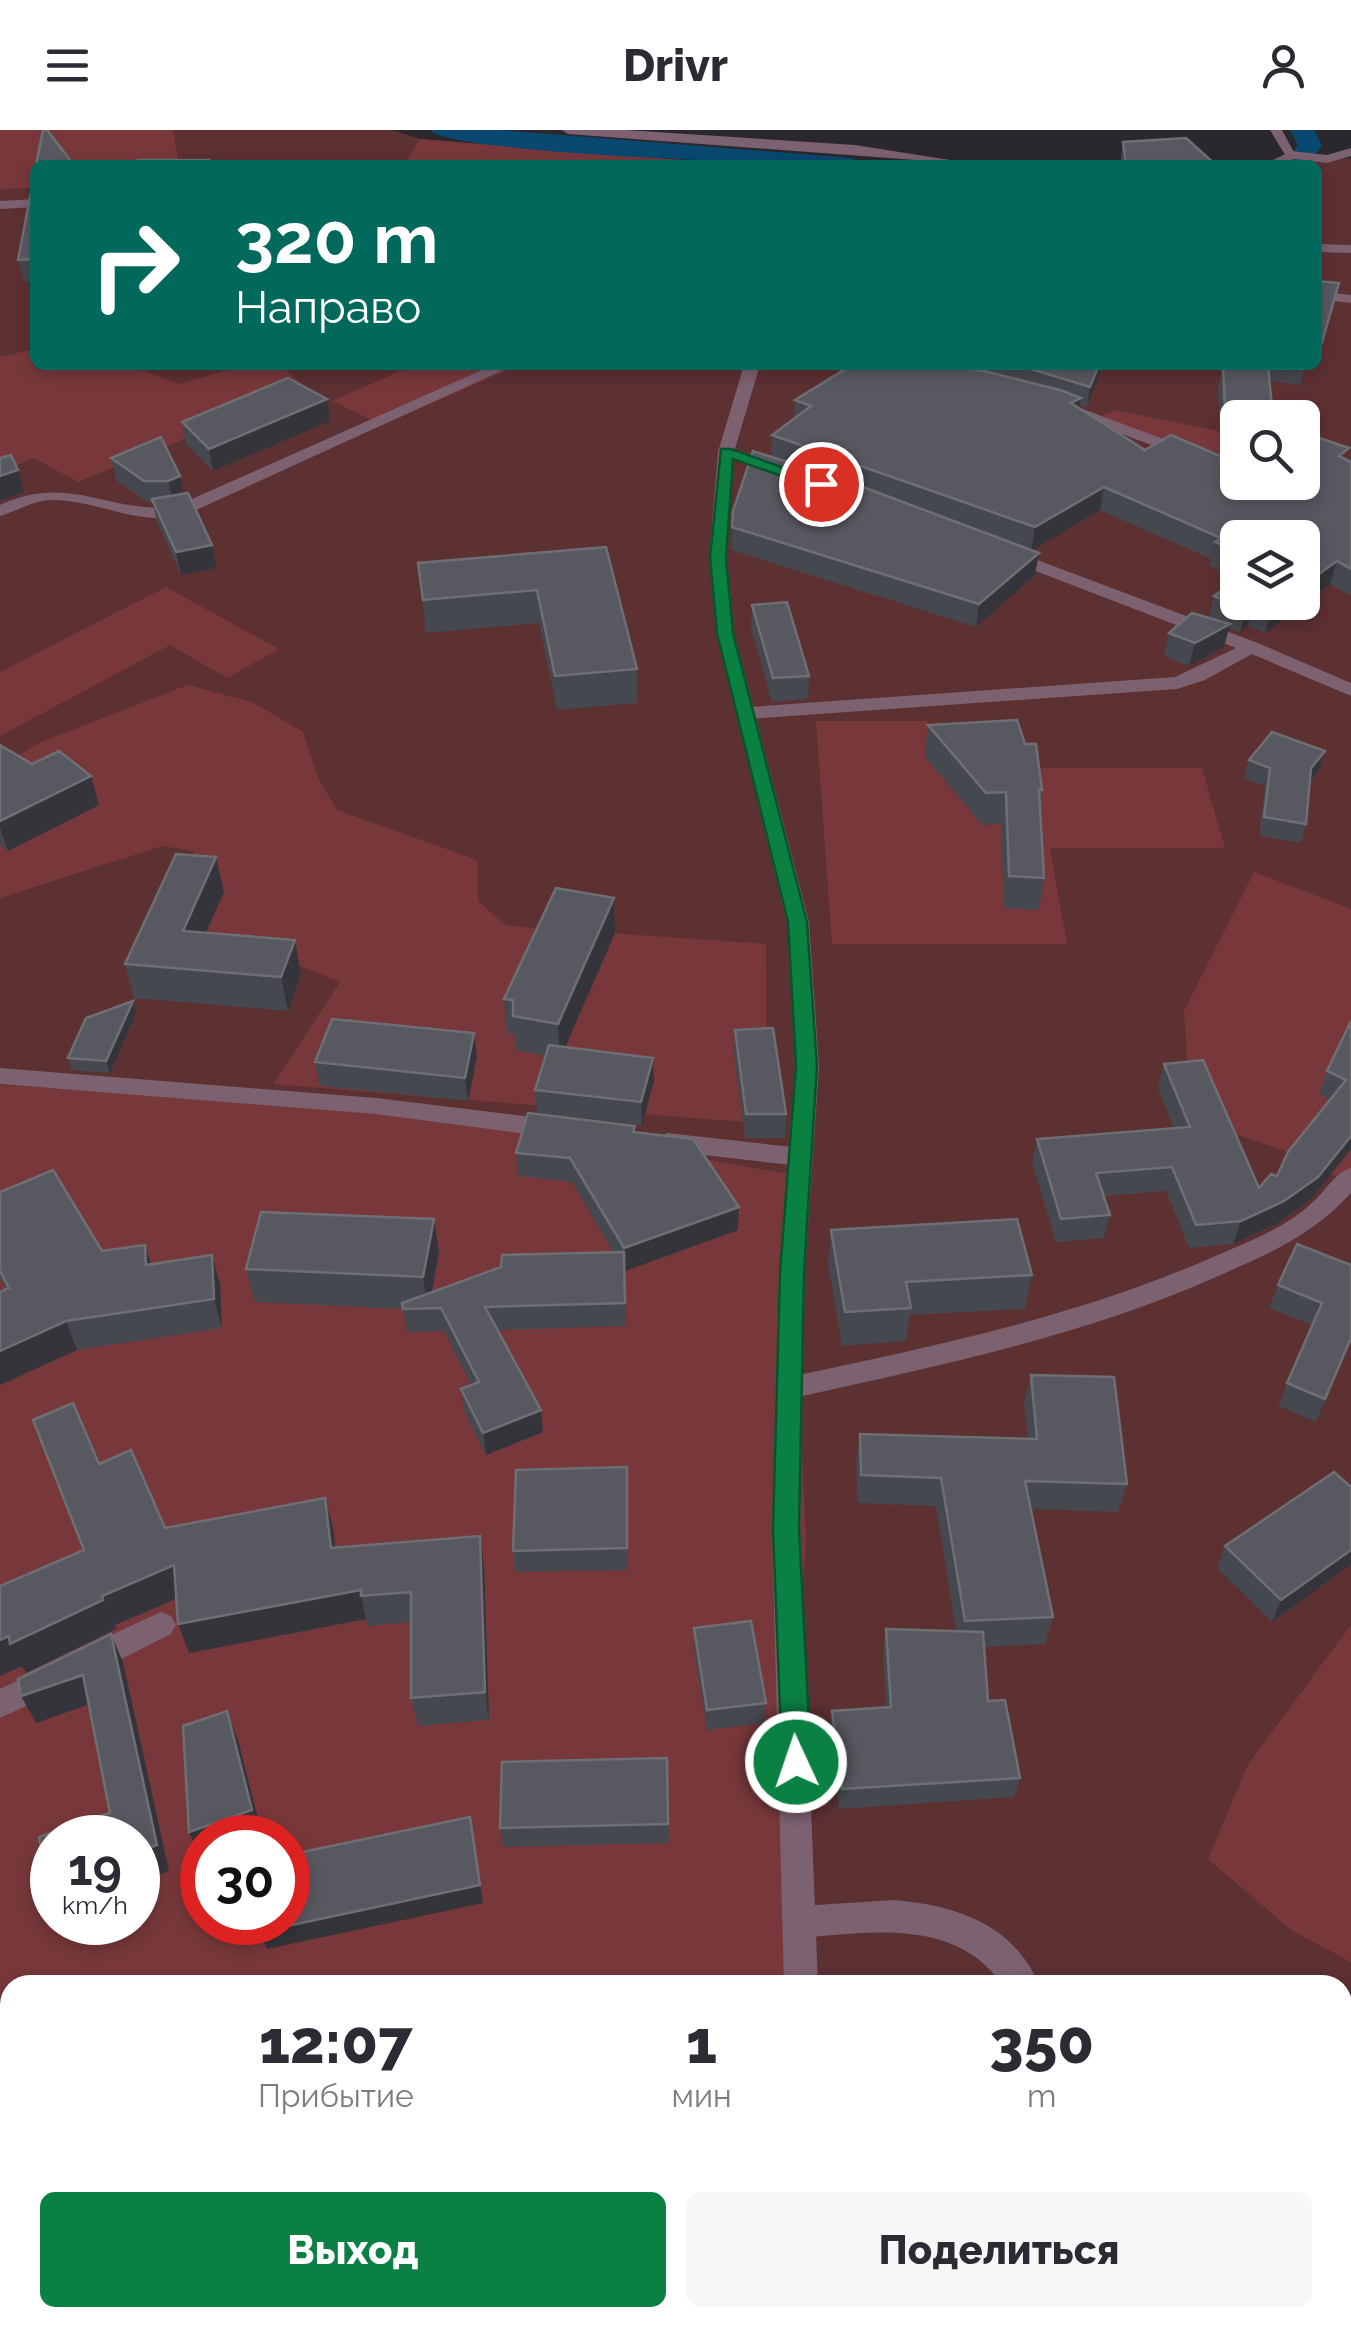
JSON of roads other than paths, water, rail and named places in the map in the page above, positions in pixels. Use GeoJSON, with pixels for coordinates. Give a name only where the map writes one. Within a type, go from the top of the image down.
{"type":"FeatureCollection","features":[{"type":"Feature","properties":{"kind":"street"},"geometry":{"type":"LineString","coordinates":[[568,130],[907,160]]}},
{"type":"Feature","properties":{"kind":"street"},"geometry":{"type":"LineString","coordinates":[[853,156],[859,130]]}},
{"type":"Feature","properties":{"kind":"street"},"geometry":{"type":"LineString","coordinates":[[1276,130],[1295,156]]}},
{"type":"Feature","properties":{"kind":"street"},"geometry":{"type":"LineString","coordinates":[[1283,160],[1295,156],[1327,159],[1351,152]]}},
{"type":"Feature","properties":{"kind":"street"},"geometry":{"type":"LineString","coordinates":[[0,205],[30,203]]}},
{"type":"Feature","properties":{"kind":"street"},"geometry":{"type":"LineString","coordinates":[[1322,248],[1351,249]]}},
{"type":"Feature","properties":{"kind":"street"},"geometry":{"type":"LineString","coordinates":[[1322,295],[1351,299]]}},
{"type":"Feature","properties":{"kind":"street"},"geometry":{"type":"LineString","coordinates":[[0,511],[30,497],[59,493],[79,495],[126,514],[155,516],[176,512],[495,370]]}},
{"type":"Feature","properties":{"kind":"street"},"geometry":{"type":"LineString","coordinates":[[751,370],[726,452],[718,558],[725,633],[798,922],[807,1066],[792,1272],[786,1529],[801,1975]]}},
{"type":"Feature","properties":{"kind":"street"},"geometry":{"type":"LineString","coordinates":[[1038,398],[1090,414],[1207,461]]}},
{"type":"Feature","properties":{"kind":"street"},"geometry":{"type":"LineString","coordinates":[[726,452],[798,477]]}},
{"type":"Feature","properties":{"kind":"street"},"geometry":{"type":"LineString","coordinates":[[998,550],[1250,646],[1351,690]]}},
{"type":"Feature","properties":{"kind":"street"},"geometry":{"type":"LineString","coordinates":[[748,712],[1177,683],[1198,676],[1250,646]]}},
{"type":"Feature","properties":{"kind":"street"},"geometry":{"type":"LineString","coordinates":[[0,1076],[376,1106],[576,1132]]}},
{"type":"Feature","properties":{"kind":"street"},"geometry":{"type":"LineString","coordinates":[[651,1140],[801,1157]]}},
{"type":"Feature","properties":{"kind":"street"},"geometry":{"type":"LineString","coordinates":[[790,1388],[950,1353],[1142,1298],[1282,1238],[1321,1210],[1351,1177]]}},
{"type":"Feature","properties":{"kind":"street"},"geometry":{"type":"LineString","coordinates":[[0,1704],[160,1624]]}},
{"type":"Feature","properties":{"kind":"street"},"geometry":{"type":"LineString","coordinates":[[800,1922],[879,1915],[943,1920],[963,1927],[998,1950],[1015,1975]]}},
{"type":"Feature","properties":{"kind":"waterway"},"geometry":{"type":"LineString","coordinates":[[442,130],[521,140],[786,160]]}},
{"type":"Feature","properties":{"kind":"waterway"},"geometry":{"type":"LineString","coordinates":[[1299,160],[1310,145],[1302,130]]}}]}
